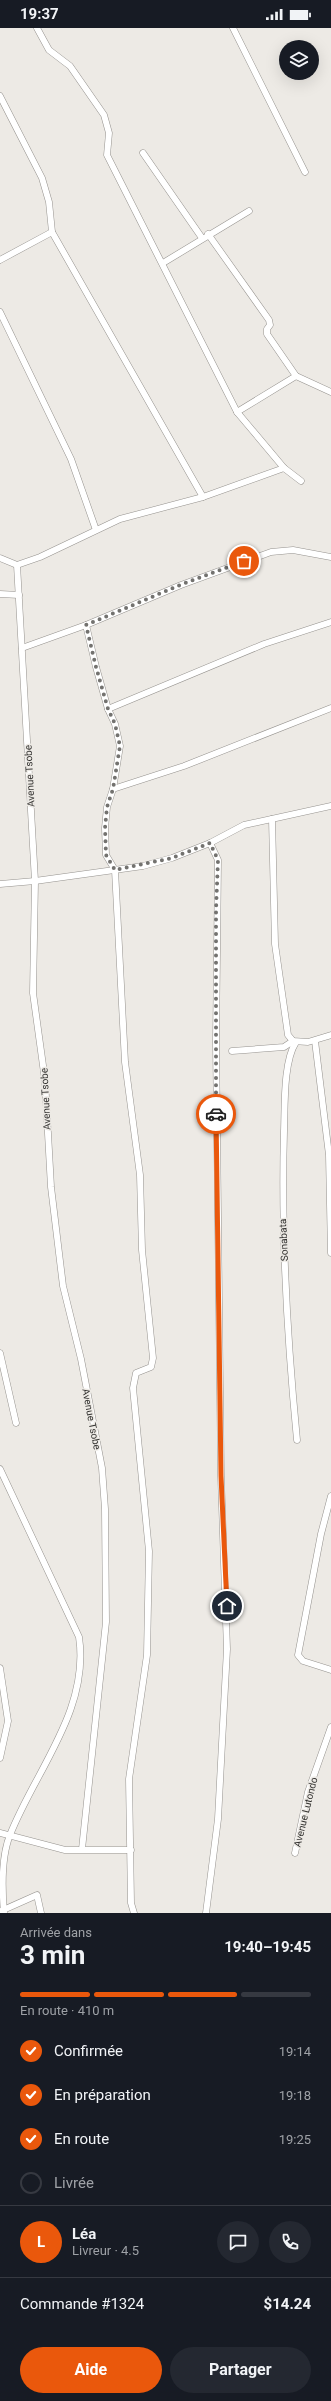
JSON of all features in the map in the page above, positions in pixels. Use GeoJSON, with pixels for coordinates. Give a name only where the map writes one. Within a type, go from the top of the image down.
{"type":"FeatureCollection","features":[{"type":"Feature","properties":{"kind":"street"},"geometry":{"type":"LineString","coordinates":[[37,28],[49,50],[70,66],[104,115],[109,133],[107,155],[163,263],[237,412],[284,468],[301,481]]}},
{"type":"Feature","properties":{"kind":"street"},"geometry":{"type":"LineString","coordinates":[[233,28],[305,172]]}},
{"type":"Feature","properties":{"kind":"street"},"geometry":{"type":"LineString","coordinates":[[0,96],[42,178],[49,202],[52,232],[204,497]]}},
{"type":"Feature","properties":{"kind":"street"},"geometry":{"type":"LineString","coordinates":[[143,153],[202,238]]}},
{"type":"Feature","properties":{"kind":"street"},"geometry":{"type":"LineString","coordinates":[[163,263],[208,234],[249,211]]}},
{"type":"Feature","properties":{"kind":"street"},"geometry":{"type":"LineString","coordinates":[[0,260],[52,232]]}},
{"type":"Feature","properties":{"kind":"street"},"geometry":{"type":"LineString","coordinates":[[208,234],[269,320],[270,325],[267,329],[267,334],[296,376],[331,392]]}},
{"type":"Feature","properties":{"kind":"street"},"geometry":{"type":"LineString","coordinates":[[0,312],[72,459],[96,530]]}},
{"type":"Feature","properties":{"kind":"street"},"geometry":{"type":"LineString","coordinates":[[237,412],[296,376]]}},
{"type":"Feature","properties":{"kind":"street"},"geometry":{"type":"LineString","coordinates":[[0,558],[17,564],[40,557],[120,519],[204,497],[284,468]]}},
{"type":"Feature","properties":{"kind":"street"},"geometry":{"type":"LineString","coordinates":[[22,648],[86,625],[180,585],[271,552],[293,550],[331,557]]}},
{"type":"Feature","properties":{"kind":"street","name":"Avenue Tsobe"},"geometry":{"type":"LineString","coordinates":[[17,564],[35,881],[33,993],[45,1080],[48,1153],[63,1286],[81,1359],[104,1485],[107,1564],[106,1622],[82,1849]]}},
{"type":"Feature","properties":{"kind":"street"},"geometry":{"type":"LineString","coordinates":[[0,594],[19,595]]}},
{"type":"Feature","properties":{"kind":"street"},"geometry":{"type":"LineString","coordinates":[[108,709],[264,644],[331,622]]}},
{"type":"Feature","properties":{"kind":"street"},"geometry":{"type":"LineString","coordinates":[[86,625],[108,709],[115,724],[120,746],[113,789],[107,807],[106,855],[115,870],[124,1055],[140,1175],[142,1250],[153,1358],[151,1367],[136,1373],[134,1388],[149,1550],[147,1655],[129,1779],[131,1903],[134,1913]]}},
{"type":"Feature","properties":{"kind":"street"},"geometry":{"type":"LineString","coordinates":[[113,789],[184,766],[331,708]]}},
{"type":"Feature","properties":{"kind":"street"},"geometry":{"type":"LineString","coordinates":[[0,884],[35,881],[115,870],[172,858],[210,843],[244,825],[331,806]]}},
{"type":"Feature","properties":{"kind":"street"},"geometry":{"type":"LineString","coordinates":[[272,819],[275,944],[288,1035],[295,1042]]}},
{"type":"Feature","properties":{"kind":"street"},"geometry":{"type":"LineString","coordinates":[[206,1913],[218,1819],[227,1649],[221,1476],[216,1112],[216,910],[218,860],[210,843]]}},
{"type":"Feature","properties":{"kind":"street"},"geometry":{"type":"LineString","coordinates":[[232,1051],[284,1047],[295,1042],[315,1041],[331,1035]]}},
{"type":"Feature","properties":{"kind":"street"},"geometry":{"type":"LineString","coordinates":[[315,1041],[329,1155],[331,1253]]}},
{"type":"Feature","properties":{"kind":"street","name":"Sonabata"},"geometry":{"type":"LineString","coordinates":[[295,1042],[290,1054],[285,1106],[281,1207],[288,1340],[297,1440]]}},
{"type":"Feature","properties":{"kind":"street"},"geometry":{"type":"LineString","coordinates":[[0,1353],[16,1423]]}},
{"type":"Feature","properties":{"kind":"street"},"geometry":{"type":"LineString","coordinates":[[0,1469],[79,1637],[81,1656],[79,1678],[61,1733],[10,1835],[4,1860],[3,1911],[36,1895],[41,1913]]}},
{"type":"Feature","properties":{"kind":"street"},"geometry":{"type":"LineString","coordinates":[[331,1496],[321,1534],[298,1655],[303,1661],[331,1670]]}},
{"type":"Feature","properties":{"kind":"street"},"geometry":{"type":"LineString","coordinates":[[0,1668],[8,1721],[0,1758]]}},
{"type":"Feature","properties":{"kind":"street","name":"Avenue Lutondo"},"geometry":{"type":"LineString","coordinates":[[295,1853],[308,1792],[331,1727]]}},
{"type":"Feature","properties":{"kind":"street"},"geometry":{"type":"LineString","coordinates":[[0,1834],[10,1835],[37,1844],[65,1850],[131,1850]]}},
{"type":"Feature","properties":{"kind":"way so far"},"geometry":{"type":"LineString","coordinates":[[216,1114],[216,910],[218,860],[216,852],[210,843],[172,858],[143,866],[115,870],[106,855],[105,828],[107,807],[113,789],[120,746],[119,736],[108,709],[86,625],[180,585],[244,561]]}},
{"type":"Feature","properties":{"kind":"route"},"geometry":{"type":"LineString","coordinates":[[216,1114],[221,1476],[227,1606]]}}]}
